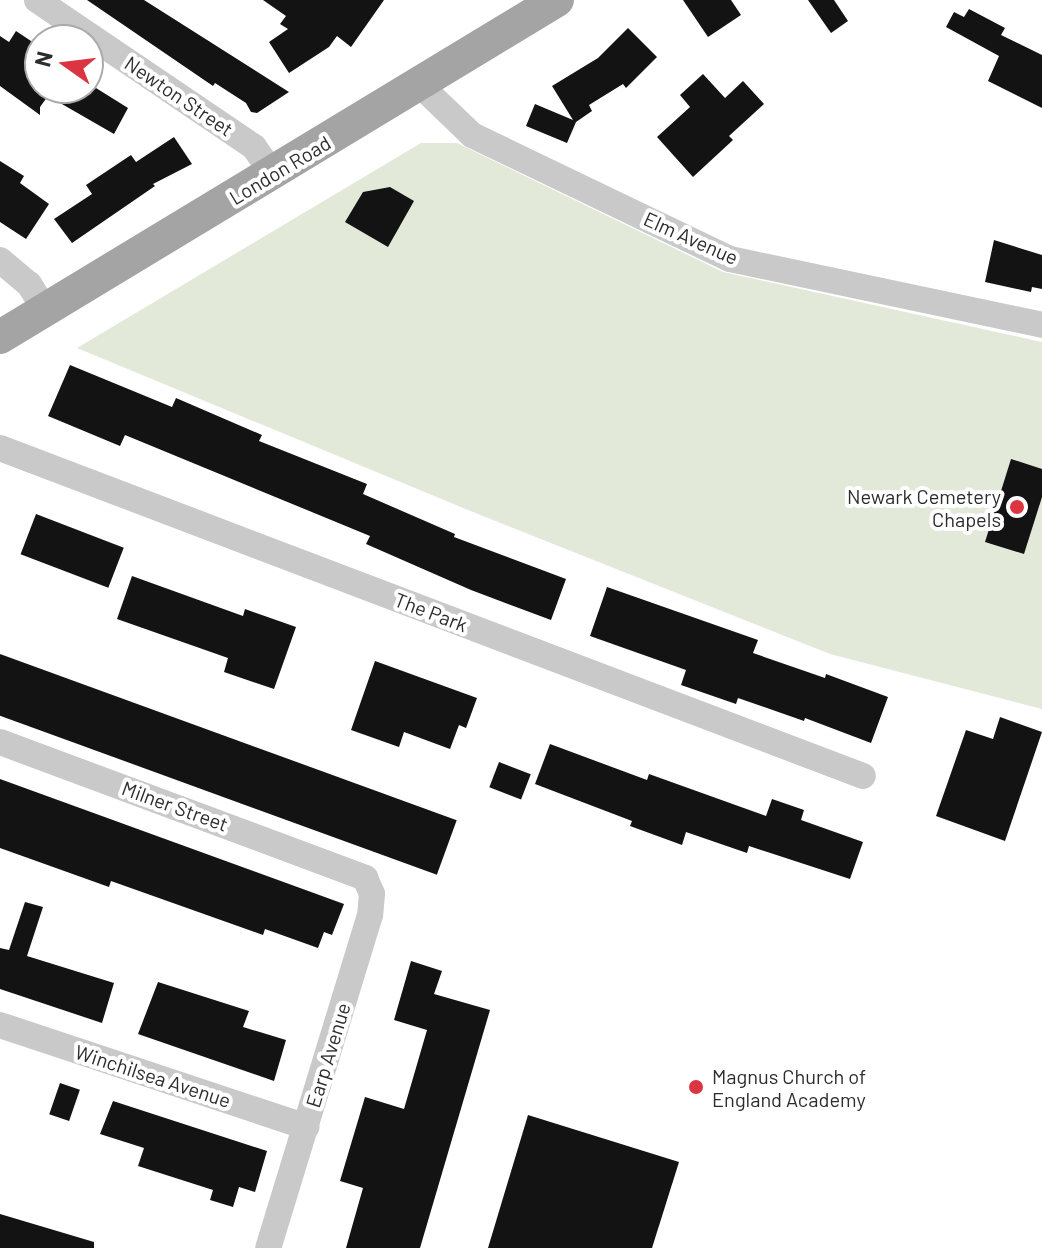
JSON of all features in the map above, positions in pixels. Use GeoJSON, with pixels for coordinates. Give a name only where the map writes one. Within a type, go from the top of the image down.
{"type":"FeatureCollection","features":[{"type":"Feature","properties":{"kind":"main road","name":"London Road"},"geometry":{"type":"LineString","coordinates":[[0,337],[420,85],[547,3]]}},
{"type":"Feature","properties":{"kind":"street","name":"Newton Street"},"geometry":{"type":"LineString","coordinates":[[37,0],[254,147],[273,174]]}},
{"type":"Feature","properties":{"kind":"street","name":"Elm Avenue"},"geometry":{"type":"LineString","coordinates":[[420,85],[472,135],[730,259],[1042,325]]}},
{"type":"Feature","properties":{"kind":"street"},"geometry":{"type":"LineString","coordinates":[[0,260],[29,284],[45,310]]}},
{"type":"Feature","properties":{"kind":"street","name":"The Park"},"geometry":{"type":"LineString","coordinates":[[0,448],[863,776]]}},
{"type":"Feature","properties":{"kind":"street","name":"Milner Street"},"geometry":{"type":"LineString","coordinates":[[0,742],[350,869]]}},
{"type":"Feature","properties":{"kind":"street","name":"Earp Avenue"},"geometry":{"type":"LineString","coordinates":[[268,1248],[370,915],[372,894],[365,878],[350,869]]}},
{"type":"Feature","properties":{"kind":"street","name":"Winchilsea Avenue"},"geometry":{"type":"LineString","coordinates":[[0,1025],[306,1127]]}},
{"type":"Feature","properties":{"kind":"green space"},"geometry":{"type":"Polygon","coordinates":[[[421,143],[457,143],[723,272],[1042,342],[1042,709],[830,654],[468,510],[77,348],[421,143]]]}},
{"type":"Feature","properties":{"kind":"building"},"geometry":{"type":"Polygon","coordinates":[[[87,0],[144,0],[289,92],[257,113],[251,112],[246,103],[215,83],[213,86],[87,0]]]}},
{"type":"Feature","properties":{"kind":"building"},"geometry":{"type":"Polygon","coordinates":[[[263,0],[384,0],[351,47],[337,36],[329,47],[289,73],[269,42],[288,29],[280,24],[286,16],[263,0]]]}},
{"type":"Feature","properties":{"kind":"building"},"geometry":{"type":"Polygon","coordinates":[[[683,0],[731,0],[741,15],[708,37],[683,0]]]}},
{"type":"Feature","properties":{"kind":"building"},"geometry":{"type":"Polygon","coordinates":[[[808,0],[834,0],[848,21],[831,33],[808,0]]]}},
{"type":"Feature","properties":{"kind":"building"},"geometry":{"type":"Polygon","coordinates":[[[969,9],[1005,28],[1001,35],[1042,55],[1042,108],[988,81],[999,56],[946,27],[954,12],[964,17],[969,9]]]}},
{"type":"Feature","properties":{"kind":"building"},"geometry":{"type":"Polygon","coordinates":[[[628,28],[657,57],[626,88],[623,84],[589,105],[592,111],[576,122],[567,143],[526,126],[535,104],[573,120],[552,86],[598,58],[628,28]]]}},
{"type":"Feature","properties":{"kind":"building"},"geometry":{"type":"Polygon","coordinates":[[[16,31],[24,36],[24,103],[0,86],[0,36],[9,42],[16,31]]]}},
{"type":"Feature","properties":{"kind":"building"},"geometry":{"type":"Polygon","coordinates":[[[703,74],[725,98],[743,81],[764,104],[729,136],[733,140],[693,177],[657,137],[690,107],[680,95],[703,74]]]}},
{"type":"Feature","properties":{"kind":"building"},"geometry":{"type":"Polygon","coordinates":[[[104,93],[128,108],[114,134],[62,104],[104,104],[104,93]]]}},
{"type":"Feature","properties":{"kind":"building"},"geometry":{"type":"Polygon","coordinates":[[[25,104],[42,104],[40,115],[25,104]]]}},
{"type":"Feature","properties":{"kind":"building"},"geometry":{"type":"Polygon","coordinates":[[[174,137],[192,164],[153,184],[155,186],[72,243],[54,219],[92,194],[86,185],[131,155],[136,162],[174,137]]]}},
{"type":"Feature","properties":{"kind":"building"},"geometry":{"type":"Polygon","coordinates":[[[0,161],[24,176],[20,183],[49,204],[26,239],[0,222],[0,161]]]}},
{"type":"Feature","properties":{"kind":"building"},"geometry":{"type":"Polygon","coordinates":[[[390,187],[414,201],[388,247],[345,222],[363,192],[390,187]]]}},
{"type":"Feature","properties":{"kind":"building"},"geometry":{"type":"Polygon","coordinates":[[[994,240],[1042,255],[1042,289],[1032,287],[1031,292],[985,282],[994,240]]]}},
{"type":"Feature","properties":{"kind":"building"},"geometry":{"type":"Polygon","coordinates":[[[70,365],[172,407],[176,398],[262,435],[259,441],[367,484],[363,494],[455,534],[454,537],[566,579],[551,620],[471,590],[366,544],[370,536],[125,435],[120,446],[48,416],[70,365]]]}},
{"type":"Feature","properties":{"kind":"building","name":"Newark Cemetery Chapels"},"geometry":{"type":"Polygon","coordinates":[[[1011,459],[1042,469],[1042,497],[1024,554],[985,542],[1011,459]]]}},
{"type":"Feature","properties":{"kind":"building"},"geometry":{"type":"Polygon","coordinates":[[[36,514],[124,548],[108,588],[21,554],[36,514]]]}},
{"type":"Feature","properties":{"kind":"building"},"geometry":{"type":"Polygon","coordinates":[[[132,576],[243,616],[245,609],[296,627],[274,689],[224,672],[228,658],[117,619],[132,576]]]}},
{"type":"Feature","properties":{"kind":"building"},"geometry":{"type":"Polygon","coordinates":[[[607,587],[758,640],[753,653],[825,678],[826,674],[888,697],[871,743],[805,718],[804,721],[738,698],[736,704],[681,685],[686,670],[590,636],[607,587]]]}},
{"type":"Feature","properties":{"kind":"building"},"geometry":{"type":"Polygon","coordinates":[[[0,654],[457,820],[437,875],[0,716],[0,654]]]}},
{"type":"Feature","properties":{"kind":"building"},"geometry":{"type":"Polygon","coordinates":[[[375,661],[477,698],[466,728],[459,725],[450,749],[404,732],[399,747],[351,730],[375,661]]]}},
{"type":"Feature","properties":{"kind":"building"},"geometry":{"type":"Polygon","coordinates":[[[1000,717],[1042,732],[1005,841],[936,816],[966,730],[993,739],[1000,717]]]}},
{"type":"Feature","properties":{"kind":"building"},"geometry":{"type":"Polygon","coordinates":[[[550,744],[647,780],[649,774],[766,816],[772,799],[804,810],[801,820],[863,842],[850,879],[749,846],[747,853],[686,832],[682,845],[630,826],[632,821],[535,784],[550,744]]]}},
{"type":"Feature","properties":{"kind":"building"},"geometry":{"type":"Polygon","coordinates":[[[499,762],[531,774],[521,799],[489,787],[499,762]]]}},
{"type":"Feature","properties":{"kind":"building"},"geometry":{"type":"Polygon","coordinates":[[[0,779],[344,904],[332,935],[324,932],[318,948],[265,929],[263,935],[111,881],[109,887],[0,848],[0,779]]]}},
{"type":"Feature","properties":{"kind":"building"},"geometry":{"type":"Polygon","coordinates":[[[25,902],[43,907],[27,956],[114,983],[102,1023],[0,989],[0,948],[9,950],[25,902]]]}},
{"type":"Feature","properties":{"kind":"building"},"geometry":{"type":"Polygon","coordinates":[[[411,961],[442,971],[434,994],[490,1010],[420,1248],[346,1248],[363,1188],[340,1181],[365,1097],[404,1109],[427,1030],[394,1020],[411,961]]]}},
{"type":"Feature","properties":{"kind":"building"},"geometry":{"type":"Polygon","coordinates":[[[158,982],[249,1011],[243,1027],[286,1040],[274,1081],[138,1034],[158,982]]]}},
{"type":"Feature","properties":{"kind":"building"},"geometry":{"type":"Polygon","coordinates":[[[60,1083],[80,1090],[69,1121],[49,1114],[60,1083]]]}},
{"type":"Feature","properties":{"kind":"building"},"geometry":{"type":"Polygon","coordinates":[[[113,1101],[267,1151],[255,1192],[239,1187],[233,1207],[210,1200],[213,1190],[138,1166],[144,1148],[100,1134],[113,1101]]]}},
{"type":"Feature","properties":{"kind":"building"},"geometry":{"type":"Polygon","coordinates":[[[528,1115],[679,1162],[652,1248],[488,1248],[528,1115]]]}},
{"type":"Feature","properties":{"kind":"building"},"geometry":{"type":"Polygon","coordinates":[[[0,1214],[94,1242],[94,1248],[0,1248],[0,1214]]]}},
{"type":"Feature","properties":{"kind":"place","name":"Newark Cemetery Chapels"},"geometry":{"type":"Point","coordinates":[1017,507]}},
{"type":"Feature","properties":{"kind":"place","name":"Magnus Church of England Academy"},"geometry":{"type":"Point","coordinates":[696,1087]}}]}
